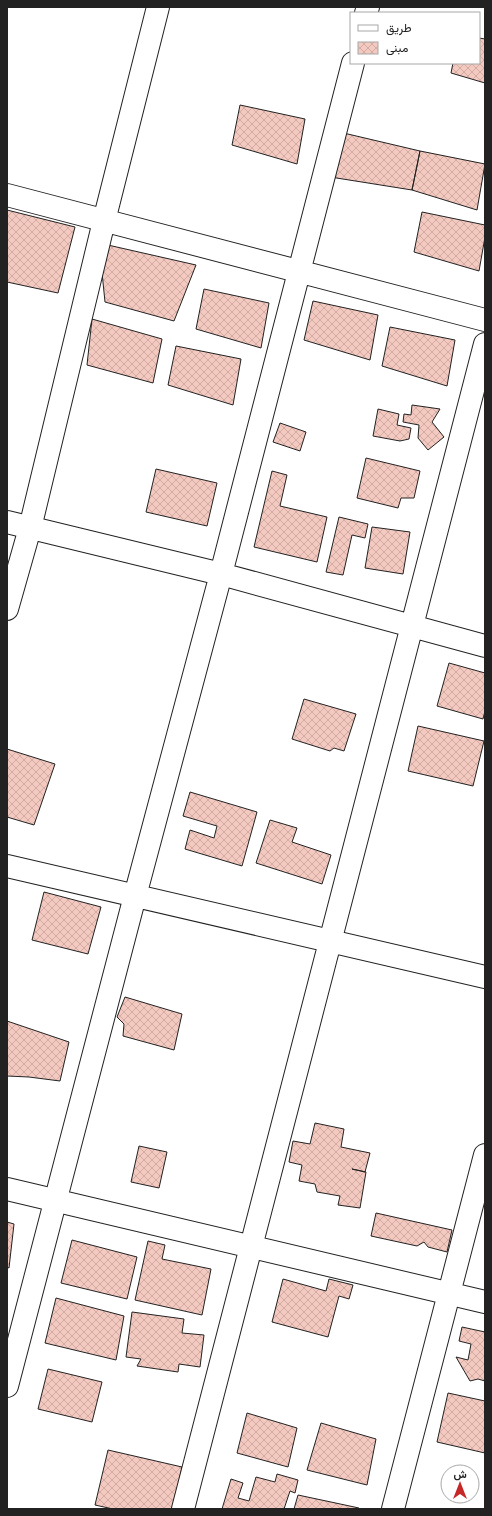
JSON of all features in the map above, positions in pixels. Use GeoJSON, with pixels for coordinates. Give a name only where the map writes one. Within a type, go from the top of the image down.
{"type":"FeatureCollection","features":[{"type":"Feature","properties":{"kind":"street"},"geometry":{"type":"LineString","coordinates":[[7,609],[30,528],[104,221],[158,7]]}},
{"type":"Feature","properties":{"kind":"street"},"geometry":{"type":"LineString","coordinates":[[7,1386],[221,574],[298,271],[353,64]]}},
{"type":"Feature","properties":{"kind":"street"},"geometry":{"type":"LineString","coordinates":[[7,195],[485,320]]}},
{"type":"Feature","properties":{"kind":"street"},"geometry":{"type":"LineString","coordinates":[[183,1509],[485,344]]}},
{"type":"Feature","properties":{"kind":"street"},"geometry":{"type":"LineString","coordinates":[[7,522],[221,574],[485,646]]}},
{"type":"Feature","properties":{"kind":"street"},"geometry":{"type":"LineString","coordinates":[[7,866],[485,977]]}},
{"type":"Feature","properties":{"kind":"street"},"geometry":{"type":"LineString","coordinates":[[393,1509],[485,1155]]}},
{"type":"Feature","properties":{"kind":"street"},"geometry":{"type":"LineString","coordinates":[[7,1189],[485,1302]]}},
{"type":"Feature","properties":{"kind":"building"},"geometry":{"type":"Polygon","coordinates":[[[480,38],[485,39],[485,83],[451,73],[453,64],[480,64],[480,38]]]}},
{"type":"Feature","properties":{"kind":"building"},"geometry":{"type":"Polygon","coordinates":[[[240,105],[305,119],[297,164],[232,145],[240,105]]]}},
{"type":"Feature","properties":{"kind":"building"},"geometry":{"type":"Polygon","coordinates":[[[335,131],[420,151],[412,190],[324,176],[335,131]]]}},
{"type":"Feature","properties":{"kind":"building"},"geometry":{"type":"Polygon","coordinates":[[[420,151],[485,164],[477,210],[412,190],[420,151]]]}},
{"type":"Feature","properties":{"kind":"building"},"geometry":{"type":"Polygon","coordinates":[[[7,210],[75,227],[58,293],[7,282],[7,210]]]}},
{"type":"Feature","properties":{"kind":"building"},"geometry":{"type":"Polygon","coordinates":[[[422,212],[485,225],[485,237],[479,271],[414,252],[422,212]]]}},
{"type":"Feature","properties":{"kind":"building"},"geometry":{"type":"Polygon","coordinates":[[[99,243],[196,265],[174,321],[105,302],[99,243]]]}},
{"type":"Feature","properties":{"kind":"building"},"geometry":{"type":"Polygon","coordinates":[[[204,289],[269,303],[261,348],[196,329],[204,289]]]}},
{"type":"Feature","properties":{"kind":"building"},"geometry":{"type":"Polygon","coordinates":[[[313,301],[378,315],[370,360],[304,340],[313,301]]]}},
{"type":"Feature","properties":{"kind":"building"},"geometry":{"type":"Polygon","coordinates":[[[92,319],[162,339],[153,383],[87,365],[92,319]]]}},
{"type":"Feature","properties":{"kind":"building"},"geometry":{"type":"Polygon","coordinates":[[[390,327],[455,340],[447,386],[382,366],[390,327]]]}},
{"type":"Feature","properties":{"kind":"building"},"geometry":{"type":"Polygon","coordinates":[[[176,346],[241,359],[233,405],[168,385],[176,346]]]}},
{"type":"Feature","properties":{"kind":"building"},"geometry":{"type":"Polygon","coordinates":[[[412,405],[440,409],[432,422],[444,437],[428,450],[418,438],[419,425],[403,422],[404,414],[411,415],[412,405]]]}},
{"type":"Feature","properties":{"kind":"building"},"geometry":{"type":"Polygon","coordinates":[[[378,409],[399,414],[397,425],[411,428],[409,439],[400,441],[373,436],[378,409]]]}},
{"type":"Feature","properties":{"kind":"building"},"geometry":{"type":"Polygon","coordinates":[[[280,423],[306,432],[300,451],[273,442],[280,423]]]}},
{"type":"Feature","properties":{"kind":"building"},"geometry":{"type":"Polygon","coordinates":[[[366,458],[420,471],[414,498],[401,498],[398,508],[357,498],[366,458]]]}},
{"type":"Feature","properties":{"kind":"building"},"geometry":{"type":"Polygon","coordinates":[[[156,469],[217,483],[207,526],[146,512],[156,469]]]}},
{"type":"Feature","properties":{"kind":"building"},"geometry":{"type":"Polygon","coordinates":[[[272,471],[287,475],[280,506],[327,517],[317,562],[254,547],[272,471]]]}},
{"type":"Feature","properties":{"kind":"building"},"geometry":{"type":"Polygon","coordinates":[[[339,517],[368,524],[365,538],[352,535],[343,575],[326,572],[339,517]]]}},
{"type":"Feature","properties":{"kind":"building"},"geometry":{"type":"Polygon","coordinates":[[[372,527],[410,532],[403,574],[365,568],[372,527]]]}},
{"type":"Feature","properties":{"kind":"building"},"geometry":{"type":"Polygon","coordinates":[[[449,663],[485,673],[485,711],[483,719],[437,706],[449,663]]]}},
{"type":"Feature","properties":{"kind":"building"},"geometry":{"type":"Polygon","coordinates":[[[304,699],[356,714],[344,751],[334,748],[330,751],[292,739],[304,699]]]}},
{"type":"Feature","properties":{"kind":"building"},"geometry":{"type":"Polygon","coordinates":[[[418,726],[484,741],[473,786],[408,771],[418,726]]]}},
{"type":"Feature","properties":{"kind":"building"},"geometry":{"type":"Polygon","coordinates":[[[7,749],[55,764],[34,825],[7,817],[7,749]]]}},
{"type":"Feature","properties":{"kind":"building"},"geometry":{"type":"Polygon","coordinates":[[[190,792],[257,812],[242,866],[185,849],[190,830],[214,838],[217,826],[183,816],[190,792]]]}},
{"type":"Feature","properties":{"kind":"building"},"geometry":{"type":"Polygon","coordinates":[[[270,820],[297,828],[292,842],[331,855],[322,884],[256,863],[270,820]]]}},
{"type":"Feature","properties":{"kind":"building"},"geometry":{"type":"Polygon","coordinates":[[[44,892],[101,907],[88,954],[32,940],[44,892]]]}},
{"type":"Feature","properties":{"kind":"building"},"geometry":{"type":"Polygon","coordinates":[[[125,997],[182,1014],[174,1050],[123,1036],[124,1024],[117,1017],[125,997]]]}},
{"type":"Feature","properties":{"kind":"building"},"geometry":{"type":"Polygon","coordinates":[[[7,1021],[69,1042],[60,1081],[7,1076],[7,1021]]]}},
{"type":"Feature","properties":{"kind":"building"},"geometry":{"type":"Polygon","coordinates":[[[315,1123],[344,1129],[341,1147],[370,1153],[365,1172],[360,1208],[338,1205],[340,1196],[317,1192],[315,1184],[299,1181],[302,1165],[289,1162],[293,1141],[310,1144],[315,1123]]]}},
{"type":"Feature","properties":{"kind":"building"},"geometry":{"type":"Polygon","coordinates":[[[139,1146],[167,1152],[159,1188],[131,1182],[139,1146]]]}},
{"type":"Feature","properties":{"kind":"building"},"geometry":{"type":"Polygon","coordinates":[[[376,1213],[452,1230],[447,1252],[428,1247],[424,1242],[417,1246],[371,1236],[376,1213]]]}},
{"type":"Feature","properties":{"kind":"building"},"geometry":{"type":"Polygon","coordinates":[[[7,1222],[14,1224],[9,1268],[7,1267],[7,1222]]]}},
{"type":"Feature","properties":{"kind":"building"},"geometry":{"type":"Polygon","coordinates":[[[72,1240],[137,1257],[127,1299],[61,1283],[72,1240]]]}},
{"type":"Feature","properties":{"kind":"building"},"geometry":{"type":"Polygon","coordinates":[[[148,1241],[165,1245],[162,1259],[211,1269],[202,1315],[135,1300],[148,1241]]]}},
{"type":"Feature","properties":{"kind":"building"},"geometry":{"type":"Polygon","coordinates":[[[283,1279],[326,1291],[329,1279],[353,1285],[349,1299],[339,1296],[328,1337],[272,1322],[283,1279]]]}},
{"type":"Feature","properties":{"kind":"building"},"geometry":{"type":"Polygon","coordinates":[[[56,1298],[124,1316],[116,1360],[45,1343],[56,1298]]]}},
{"type":"Feature","properties":{"kind":"building"},"geometry":{"type":"Polygon","coordinates":[[[132,1312],[184,1319],[182,1333],[204,1335],[200,1367],[179,1364],[178,1372],[137,1366],[141,1359],[126,1357],[132,1312]]]}},
{"type":"Feature","properties":{"kind":"building"},"geometry":{"type":"Polygon","coordinates":[[[462,1327],[485,1332],[485,1381],[478,1379],[470,1381],[456,1357],[468,1360],[471,1344],[459,1341],[462,1327]]]}},
{"type":"Feature","properties":{"kind":"building"},"geometry":{"type":"Polygon","coordinates":[[[48,1369],[102,1382],[92,1422],[38,1409],[48,1369]]]}},
{"type":"Feature","properties":{"kind":"building"},"geometry":{"type":"Polygon","coordinates":[[[448,1393],[485,1401],[485,1453],[437,1442],[448,1393]]]}},
{"type":"Feature","properties":{"kind":"building"},"geometry":{"type":"Polygon","coordinates":[[[247,1413],[297,1428],[288,1467],[237,1453],[247,1413]]]}},
{"type":"Feature","properties":{"kind":"building"},"geometry":{"type":"Polygon","coordinates":[[[321,1423],[376,1439],[367,1485],[307,1470],[321,1423]]]}},
{"type":"Feature","properties":{"kind":"building"},"geometry":{"type":"Polygon","coordinates":[[[108,1450],[182,1467],[173,1509],[113,1509],[95,1505],[108,1450]]]}},
{"type":"Feature","properties":{"kind":"building"},"geometry":{"type":"Polygon","coordinates":[[[277,1474],[298,1480],[295,1493],[290,1491],[284,1509],[222,1509],[231,1479],[243,1483],[238,1498],[249,1501],[256,1477],[275,1482],[277,1474]]]}},
{"type":"Feature","properties":{"kind":"building"},"geometry":{"type":"Polygon","coordinates":[[[298,1495],[359,1508],[359,1509],[294,1509],[298,1495]]]}}]}
